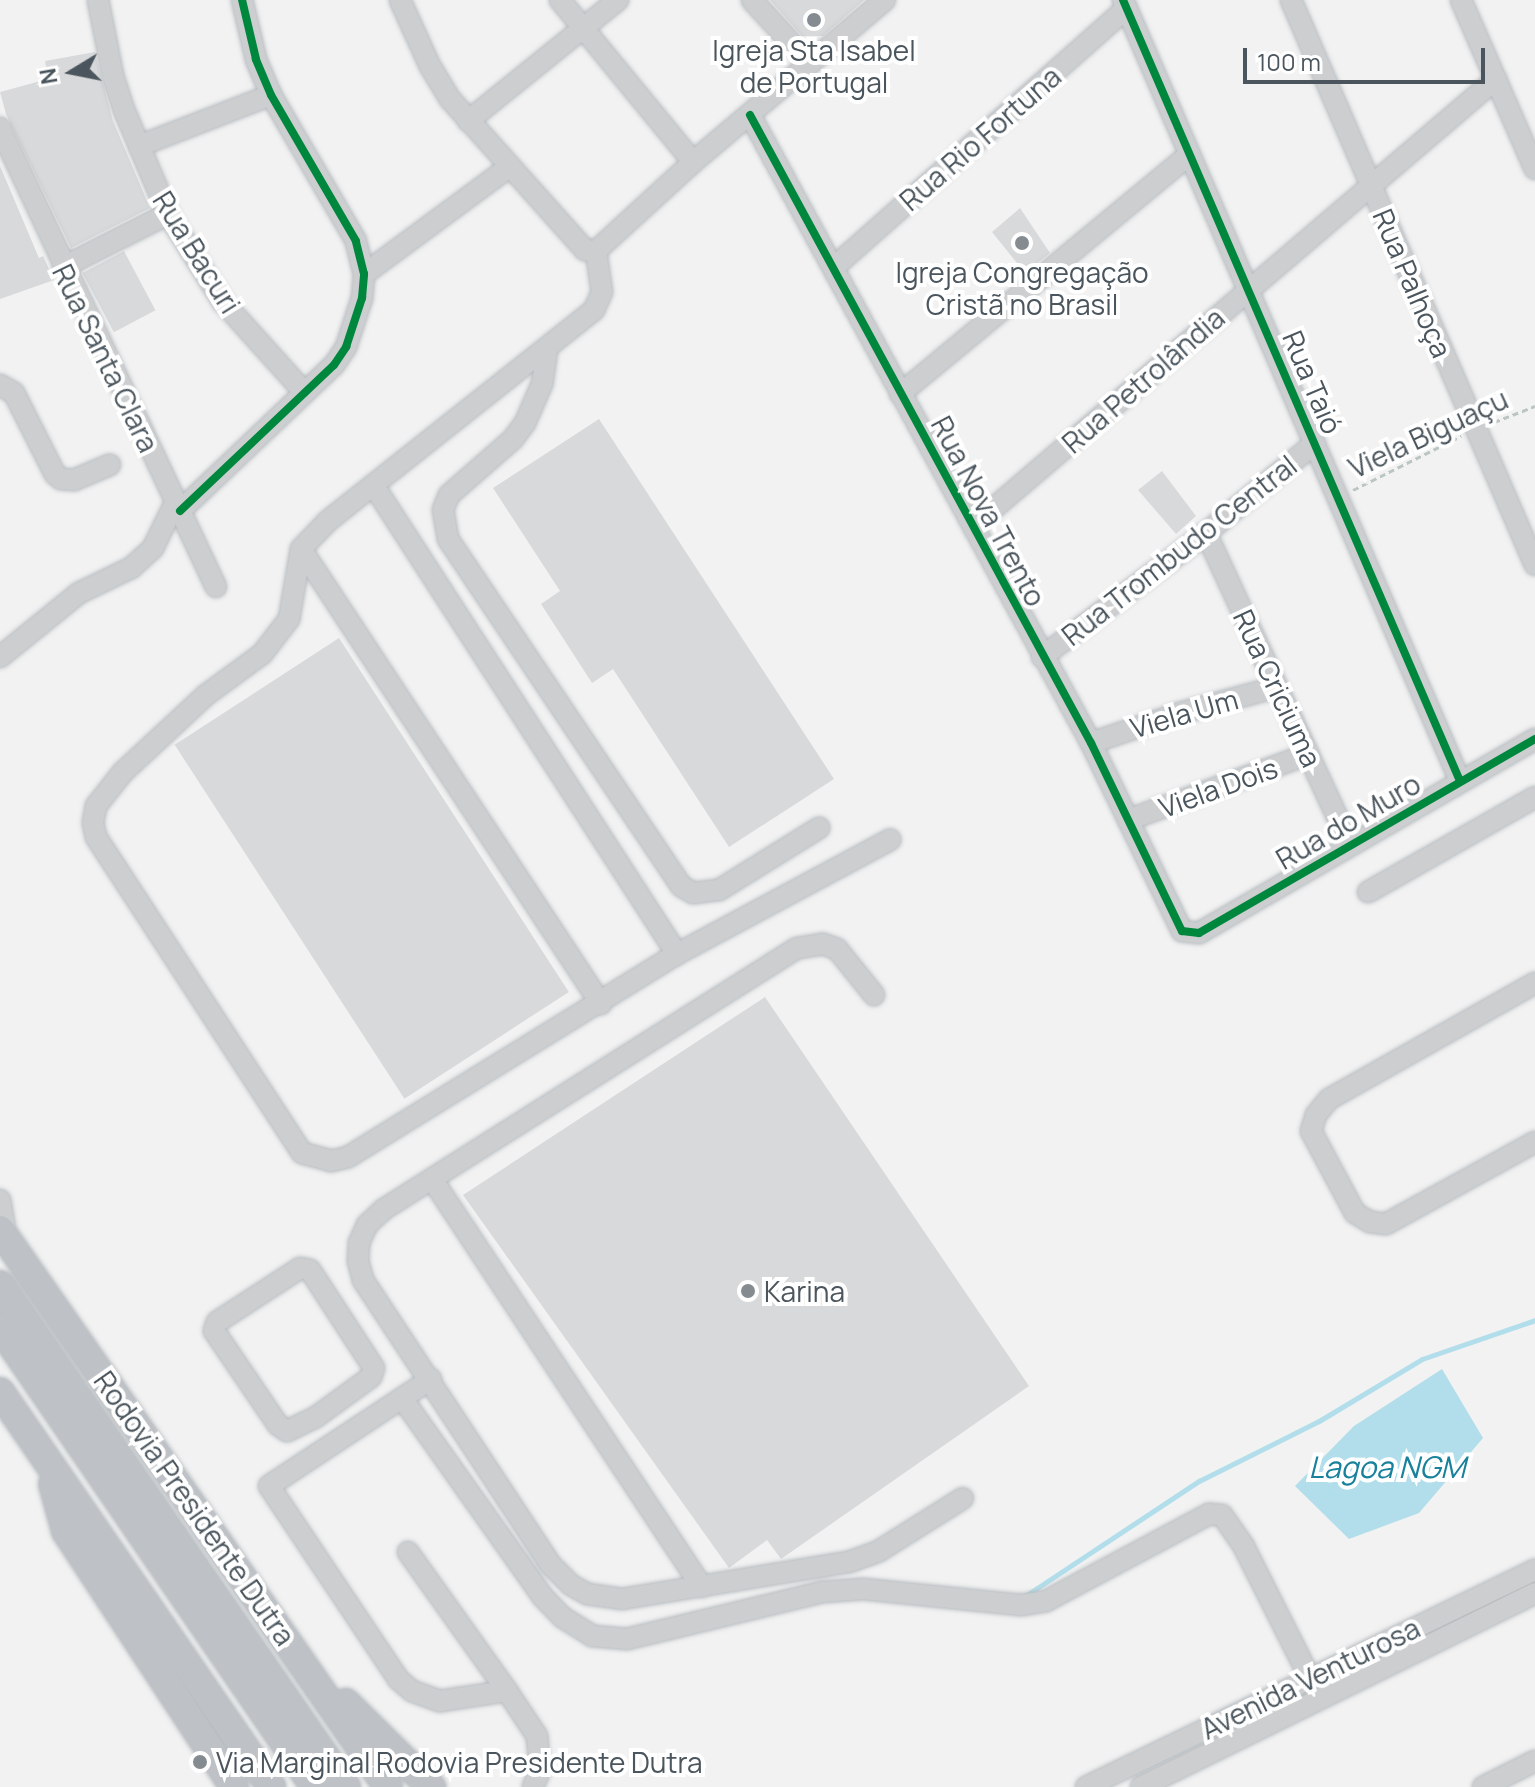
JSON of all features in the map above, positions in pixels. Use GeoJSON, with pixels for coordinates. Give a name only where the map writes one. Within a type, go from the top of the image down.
{"type":"FeatureCollection","features":[{"type":"Feature","properties":{"kind":"highway","name":"Rodovia Presidente Dutra"},"geometry":{"type":"LineString","coordinates":[[4,1236],[388,1787]]}},
{"type":"Feature","properties":{"kind":"highway","name":"Rodovia Presidente Dutra"},"geometry":{"type":"LineString","coordinates":[[0,1285],[346,1787]]}},
{"type":"Feature","properties":{"kind":"highway","name":"Rodovia Presidente Dutra"},"geometry":{"type":"LineString","coordinates":[[0,1327],[315,1787]]}},
{"type":"Feature","properties":{"kind":"highway"},"geometry":{"type":"LineString","coordinates":[[0,1392],[271,1787]]}},
{"type":"Feature","properties":{"kind":"highway"},"geometry":{"type":"LineString","coordinates":[[47,1460],[66,1531],[234,1787]]}},
{"type":"Feature","properties":{"kind":"highway"},"geometry":{"type":"LineString","coordinates":[[298,1656],[431,1787]]}},
{"type":"Feature","properties":{"kind":"street","name":"Rua Bacuri"},"geometry":{"type":"LineString","coordinates":[[98,0],[113,76],[168,214],[223,302],[304,392]]}},
{"type":"Feature","properties":{"kind":"street"},"geometry":{"type":"LineString","coordinates":[[0,657],[79,593],[131,568],[153,548],[178,507],[334,365],[346,347],[355,324],[364,274],[362,258],[348,225],[271,95],[256,59],[242,0]]}},
{"type":"Feature","properties":{"kind":"street"},"geometry":{"type":"LineString","coordinates":[[400,0],[430,66],[468,121],[585,250],[596,251],[693,162],[885,0]]}},
{"type":"Feature","properties":{"kind":"street"},"geometry":{"type":"LineString","coordinates":[[560,0],[693,162]]}},
{"type":"Feature","properties":{"kind":"street"},"geometry":{"type":"LineString","coordinates":[[468,121],[618,0]]}},
{"type":"Feature","properties":{"kind":"street"},"geometry":{"type":"LineString","coordinates":[[752,0],[810,63]]}},
{"type":"Feature","properties":{"kind":"street","name":"Rua Palhoça"},"geometry":{"type":"LineString","coordinates":[[1291,0],[1535,565]]}},
{"type":"Feature","properties":{"kind":"street"},"geometry":{"type":"LineString","coordinates":[[1461,0],[1535,169]]}},
{"type":"Feature","properties":{"kind":"street","name":"Rua Taió"},"geometry":{"type":"LineString","coordinates":[[1125,4],[1460,781]]}},
{"type":"Feature","properties":{"kind":"street","name":"Rua Rio Fortuna"},"geometry":{"type":"LineString","coordinates":[[833,268],[1125,4]]}},
{"type":"Feature","properties":{"kind":"street","name":"Rua Petrolândia"},"geometry":{"type":"LineString","coordinates":[[973,526],[1496,79]]}},
{"type":"Feature","properties":{"kind":"street"},"geometry":{"type":"LineString","coordinates":[[139,146],[271,95]]}},
{"type":"Feature","properties":{"kind":"street","name":"Rua Nova Trento"},"geometry":{"type":"LineString","coordinates":[[750,115],[1091,743],[1182,931]]}},
{"type":"Feature","properties":{"kind":"street","name":"Rua Santa Clara"},"geometry":{"type":"LineString","coordinates":[[0,128],[8,169],[63,267],[216,587]]}},
{"type":"Feature","properties":{"kind":"street"},"geometry":{"type":"LineString","coordinates":[[900,394],[1190,154]]}},
{"type":"Feature","properties":{"kind":"street"},"geometry":{"type":"LineString","coordinates":[[364,274],[509,167]]}},
{"type":"Feature","properties":{"kind":"street"},"geometry":{"type":"LineString","coordinates":[[63,267],[168,214]]}},
{"type":"Feature","properties":{"kind":"street"},"geometry":{"type":"LineString","coordinates":[[596,251],[602,292],[599,301],[547,350],[327,522],[301,549],[289,619],[262,654],[206,695],[123,772],[96,806],[93,823],[96,837],[302,1153],[331,1161],[348,1157],[601,1004],[677,954],[890,840]]}},
{"type":"Feature","properties":{"kind":"street"},"geometry":{"type":"LineString","coordinates":[[547,350],[542,384],[525,423],[513,439],[449,495],[443,510],[448,539],[681,886],[693,893],[719,890],[819,828]]}},
{"type":"Feature","properties":{"kind":"street"},"geometry":{"type":"LineString","coordinates":[[0,385],[14,393],[55,474],[61,479],[74,480],[110,465]]}},
{"type":"Feature","properties":{"kind":"street","name":"Rua Trombudo Central"},"geometry":{"type":"LineString","coordinates":[[1042,657],[1206,533],[1315,443]]}},
{"type":"Feature","properties":{"kind":"street"},"geometry":{"type":"LineString","coordinates":[[374,486],[677,954]]}},
{"type":"Feature","properties":{"kind":"street","name":"Rua Criciuma"},"geometry":{"type":"LineString","coordinates":[[1206,533],[1350,844]]}},
{"type":"Feature","properties":{"kind":"street"},"geometry":{"type":"LineString","coordinates":[[301,549],[601,1004]]}},
{"type":"Feature","properties":{"kind":"street","name":"Viela Um"},"geometry":{"type":"LineString","coordinates":[[1091,743],[1180,713],[1277,687]]}},
{"type":"Feature","properties":{"kind":"street","name":"Rua do Muro"},"geometry":{"type":"LineString","coordinates":[[1182,931],[1199,933],[1535,739]]}},
{"type":"Feature","properties":{"kind":"street","name":"Viela Dois"},"geometry":{"type":"LineString","coordinates":[[1128,820],[1308,754]]}},
{"type":"Feature","properties":{"kind":"street"},"geometry":{"type":"LineString","coordinates":[[1368,892],[1535,797]]}},
{"type":"Feature","properties":{"kind":"street"},"geometry":{"type":"LineString","coordinates":[[874,995],[837,949],[823,944],[797,948],[383,1210],[367,1225],[359,1243],[358,1261],[363,1280],[551,1565],[571,1585],[595,1597],[622,1599],[849,1562],[879,1551],[963,1498]]}},
{"type":"Feature","properties":{"kind":"street"},"geometry":{"type":"LineString","coordinates":[[1535,983],[1329,1099],[1316,1115],[1311,1131],[1355,1213],[1370,1222],[1386,1224],[1535,1142]]}},
{"type":"Feature","properties":{"kind":"street"},"geometry":{"type":"LineString","coordinates":[[432,1179],[702,1587]]}},
{"type":"Feature","properties":{"kind":"street"},"geometry":{"type":"LineString","coordinates":[[0,1200],[4,1236]]}},
{"type":"Feature","properties":{"kind":"street"},"geometry":{"type":"LineString","coordinates":[[300,1268],[310,1270],[374,1368],[371,1377],[316,1417],[298,1429],[287,1431],[278,1425],[214,1331],[217,1322],[300,1268]]}},
{"type":"Feature","properties":{"kind":"street"},"geometry":{"type":"LineString","coordinates":[[431,1379],[269,1486],[398,1679],[412,1691],[440,1701],[507,1691]]}},
{"type":"Feature","properties":{"kind":"street"},"geometry":{"type":"LineString","coordinates":[[402,1398],[542,1596],[562,1617],[592,1636],[627,1639],[823,1592],[863,1589],[1021,1605],[1046,1601],[1209,1514],[1222,1515],[1231,1523],[1310,1678]]}},
{"type":"Feature","properties":{"kind":"street"},"geometry":{"type":"LineString","coordinates":[[316,1417],[334,1443]]}},
{"type":"Feature","properties":{"kind":"street"},"geometry":{"type":"LineString","coordinates":[[408,1552],[537,1736],[540,1771],[533,1787]]}},
{"type":"Feature","properties":{"kind":"street","name":"Avenida Venturosa"},"geometry":{"type":"LineString","coordinates":[[1086,1787],[1535,1570]]}},
{"type":"Feature","properties":{"kind":"street","name":"Avenida Venturosa"},"geometry":{"type":"LineString","coordinates":[[1158,1781],[1535,1593]]}},
{"type":"Feature","properties":{"kind":"street"},"geometry":{"type":"LineString","coordinates":[[1158,1781],[1164,1748]]}},
{"type":"Feature","properties":{"kind":"street"},"geometry":{"type":"LineString","coordinates":[[1139,1760],[1158,1781],[1188,1787]]}},
{"type":"Feature","properties":{"kind":"street"},"geometry":{"type":"LineString","coordinates":[[1483,1787],[1535,1761]]}},
{"type":"Feature","properties":{"kind":"water","name":"Lagoa NGM"},"geometry":{"type":"Polygon","coordinates":[[[1442,1369],[1483,1438],[1419,1513],[1349,1539],[1295,1486],[1354,1426],[1442,1369]]]}},
{"type":"Feature","properties":{"kind":"building","name":"Igreja Sta Isabel de Portugal"},"geometry":{"type":"Polygon","coordinates":[[[770,0],[864,0],[823,36],[802,36],[770,0]]]}},
{"type":"Feature","properties":{"kind":"building"},"geometry":{"type":"Polygon","coordinates":[[[95,52],[113,121],[150,208],[71,248],[6,114],[0,92],[48,79],[45,61],[95,52]]]}},
{"type":"Feature","properties":{"kind":"building"},"geometry":{"type":"Polygon","coordinates":[[[0,166],[39,258],[43,256],[54,280],[0,299],[0,166]]]}},
{"type":"Feature","properties":{"kind":"building","name":"Igreja Congregação Cristã no Brasil"},"geometry":{"type":"Polygon","coordinates":[[[1020,208],[1050,253],[1025,273],[992,232],[1020,208]]]}},
{"type":"Feature","properties":{"kind":"building"},"geometry":{"type":"Polygon","coordinates":[[[124,251],[155,310],[114,332],[83,273],[124,251]]]}},
{"type":"Feature","properties":{"kind":"building"},"geometry":{"type":"Polygon","coordinates":[[[599,419],[834,779],[729,847],[613,669],[592,683],[541,604],[560,591],[493,488],[599,419]]]}},
{"type":"Feature","properties":{"kind":"building"},"geometry":{"type":"Polygon","coordinates":[[[1162,471],[1196,516],[1176,534],[1138,490],[1162,471]]]}},
{"type":"Feature","properties":{"kind":"building"},"geometry":{"type":"Polygon","coordinates":[[[339,638],[569,992],[404,1099],[175,745],[339,638]]]}},
{"type":"Feature","properties":{"kind":"building","name":"Karina"},"geometry":{"type":"Polygon","coordinates":[[[765,997],[1029,1386],[781,1559],[767,1540],[729,1568],[463,1195],[765,997]]]}},
{"type":"Feature","properties":{"kind":"waterway"},"geometry":{"type":"LineString","coordinates":[[1025,1596],[1199,1481],[1319,1421],[1422,1359],[1535,1320]]}},
{"type":"Feature","properties":{"kind":"cycle path"},"geometry":{"type":"LineString","coordinates":[[180,511],[334,365],[346,347],[362,298],[364,274],[356,241],[271,95],[256,59],[242,0]]}},
{"type":"Feature","properties":{"kind":"cycle path"},"geometry":{"type":"LineString","coordinates":[[1123,0],[1460,781]]}},
{"type":"Feature","properties":{"kind":"cycle path"},"geometry":{"type":"LineString","coordinates":[[750,115],[1091,743],[1182,931],[1199,933],[1535,739]]}},
{"type":"Feature","properties":{"kind":"place","name":"Igreja Sta Isabel de Portugal"},"geometry":{"type":"Point","coordinates":[814,20]}},
{"type":"Feature","properties":{"kind":"place","name":"Igreja Congregação Cristã no Brasil"},"geometry":{"type":"Point","coordinates":[1022,243]}},
{"type":"Feature","properties":{"kind":"place","name":"Karina"},"geometry":{"type":"Point","coordinates":[748,1291]}},
{"type":"Feature","properties":{"kind":"place","name":"Via Marginal Rodovia Presidente Dutra"},"geometry":{"type":"Point","coordinates":[200,1762]}}]}
